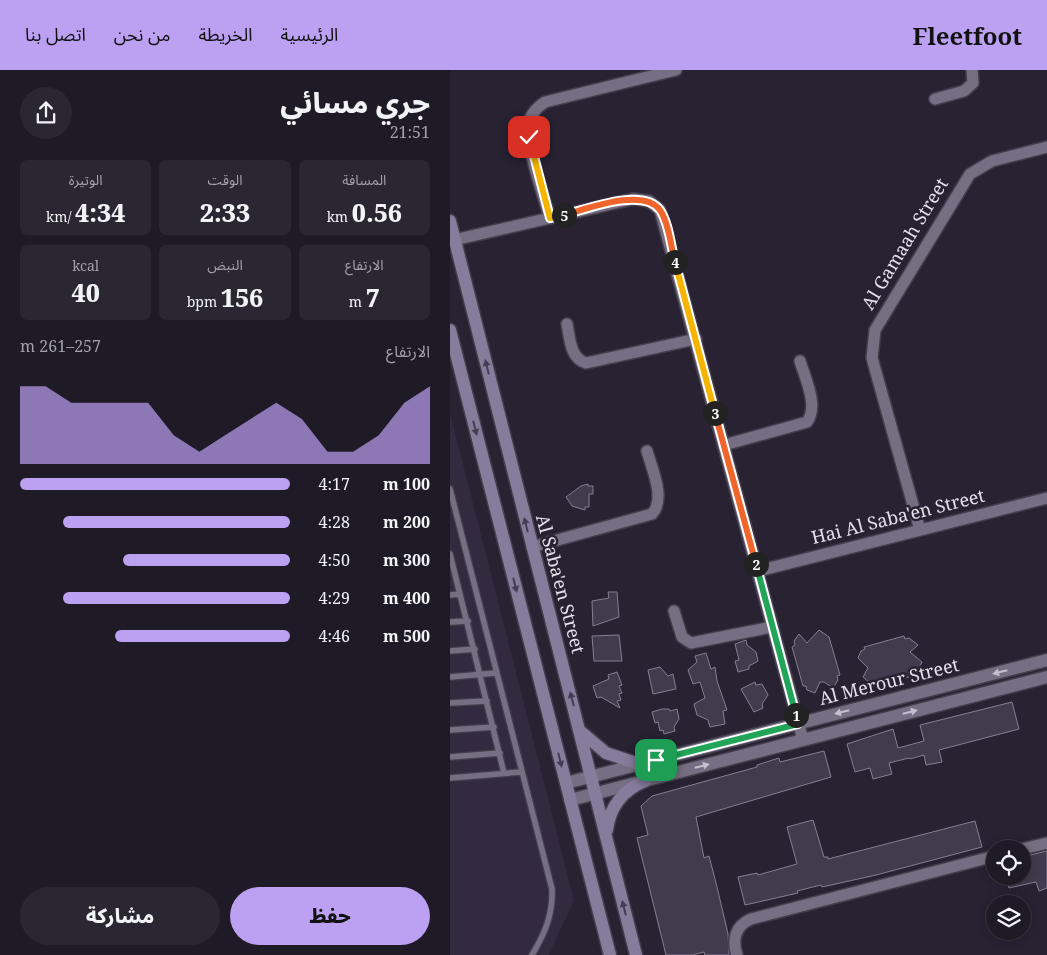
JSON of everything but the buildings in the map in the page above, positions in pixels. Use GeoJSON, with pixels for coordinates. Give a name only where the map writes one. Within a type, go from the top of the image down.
{"type":"FeatureCollection","features":[{"type":"Feature","properties":{"kind":"main road","name":"Al Saba'en Street"},"geometry":{"type":"LineString","coordinates":[[450,221],[452,240],[580,730],[636,955]]}},
{"type":"Feature","properties":{"kind":"main road"},"geometry":{"type":"LineString","coordinates":[[450,330],[610,955]]}},
{"type":"Feature","properties":{"kind":"main road"},"geometry":{"type":"LineString","coordinates":[[580,730],[606,753],[639,764]]}},
{"type":"Feature","properties":{"kind":"main road"},"geometry":{"type":"LineString","coordinates":[[607,840],[608,823],[613,807],[623,794],[645,781]]}},
{"type":"Feature","properties":{"kind":"street"},"geometry":{"type":"LineString","coordinates":[[550,218],[528,132],[531,117],[537,108],[545,102],[676,70]]}},
{"type":"Feature","properties":{"kind":"street"},"geometry":{"type":"LineString","coordinates":[[935,98],[968,89],[974,79],[972,70]]}},
{"type":"Feature","properties":{"kind":"street","name":"Al Gamaah Street"},"geometry":{"type":"LineString","coordinates":[[920,530],[872,358],[875,330],[884,312],[970,174],[992,161],[1047,147]]}},
{"type":"Feature","properties":{"kind":"street"},"geometry":{"type":"LineString","coordinates":[[452,240],[633,198],[644,199],[653,204],[662,216],[803,740]]}},
{"type":"Feature","properties":{"kind":"street"},"geometry":{"type":"LineString","coordinates":[[567,324],[573,353],[578,359],[586,363],[696,339]]}},
{"type":"Feature","properties":{"kind":"street"},"geometry":{"type":"LineString","coordinates":[[724,445],[807,422],[811,416],[812,406],[800,361]]}},
{"type":"Feature","properties":{"kind":"street"},"geometry":{"type":"LineString","coordinates":[[532,547],[652,514],[657,507],[658,498],[647,451]]}},
{"type":"Feature","properties":{"kind":"street","name":"Hai Al Saba'en Street"},"geometry":{"type":"LineString","coordinates":[[758,571],[1047,498]]}},
{"type":"Feature","properties":{"kind":"street"},"geometry":{"type":"LineString","coordinates":[[674,611],[682,637],[692,643],[772,627]]}},
{"type":"Feature","properties":{"kind":"street","name":"Al Merour Street"},"geometry":{"type":"LineString","coordinates":[[566,783],[1047,660]]}},
{"type":"Feature","properties":{"kind":"street","name":"Al Merour Street"},"geometry":{"type":"LineString","coordinates":[[570,800],[1047,677]]}},
{"type":"Feature","properties":{"kind":"street"},"geometry":{"type":"LineString","coordinates":[[1031,847],[1047,843]]}},
{"type":"Feature","properties":{"kind":"street"},"geometry":{"type":"LineString","coordinates":[[737,955],[734,946],[737,930],[750,919],[986,858]]}},
{"type":"Feature","properties":{"kind":"lane"},"geometry":{"type":"LineString","coordinates":[[450,490],[453,516],[552,889],[548,925],[532,955]]}},
{"type":"Feature","properties":{"kind":"lane"},"geometry":{"type":"LineString","coordinates":[[450,554],[488,701],[504,773]]}},
{"type":"Feature","properties":{"kind":"lane"},"geometry":{"type":"LineString","coordinates":[[450,594],[460,594]]}},
{"type":"Feature","properties":{"kind":"lane"},"geometry":{"type":"LineString","coordinates":[[450,622],[468,621]]}},
{"type":"Feature","properties":{"kind":"lane"},"geometry":{"type":"LineString","coordinates":[[450,651],[475,649]]}},
{"type":"Feature","properties":{"kind":"lane"},"geometry":{"type":"LineString","coordinates":[[450,677],[496,674]]}},
{"type":"Feature","properties":{"kind":"lane"},"geometry":{"type":"LineString","coordinates":[[450,703],[488,701]]}},
{"type":"Feature","properties":{"kind":"lane"},"geometry":{"type":"LineString","coordinates":[[450,730],[494,727]]}},
{"type":"Feature","properties":{"kind":"lane"},"geometry":{"type":"LineString","coordinates":[[450,757],[500,753]]}},
{"type":"Feature","properties":{"kind":"lane"},"geometry":{"type":"LineString","coordinates":[[450,778],[521,772]]}},
{"type":"Feature","properties":{"kind":"shaded area"},"geometry":{"type":"Polygon","coordinates":[[[450,413],[574,900],[549,955],[450,955],[450,413]]]}},
{"type":"Feature","properties":{"kind":"route"},"geometry":{"type":"LineString","coordinates":[[529,137],[550,218],[633,198],[649,201],[660,210],[798,724],[656,760]]}}]}
